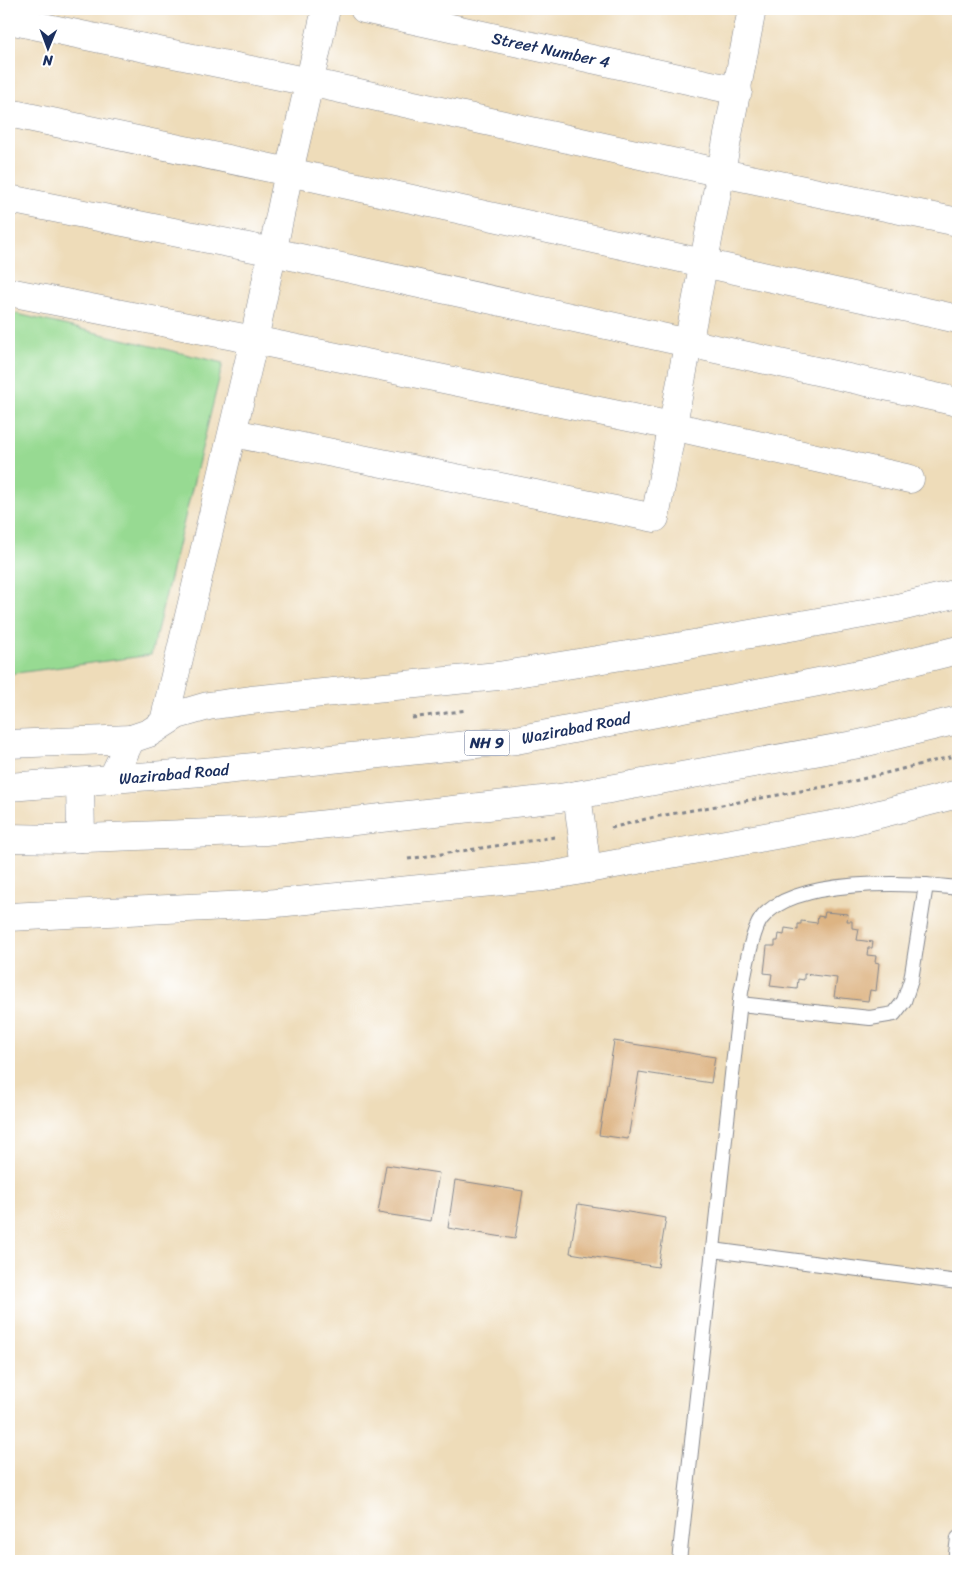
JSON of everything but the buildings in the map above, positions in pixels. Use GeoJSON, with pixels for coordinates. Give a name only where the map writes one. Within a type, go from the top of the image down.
{"type":"FeatureCollection","features":[{"type":"Feature","properties":{"kind":"main road"},"geometry":{"type":"LineString","coordinates":[[164,722],[233,433],[326,9]]}},
{"type":"Feature","properties":{"kind":"main road","name":"Street Number 4"},"geometry":{"type":"LineString","coordinates":[[364,9],[738,90]]}},
{"type":"Feature","properties":{"kind":"main road"},"geometry":{"type":"LineString","coordinates":[[233,433],[655,518],[752,9]]}},
{"type":"Feature","properties":{"kind":"main road"},"geometry":{"type":"LineString","coordinates":[[9,20],[309,82],[722,173],[958,222]]}},
{"type":"Feature","properties":{"kind":"main road"},"geometry":{"type":"LineString","coordinates":[[9,113],[704,262],[958,319]]}},
{"type":"Feature","properties":{"kind":"main road"},"geometry":{"type":"LineString","coordinates":[[9,199],[273,252],[958,402]]}},
{"type":"Feature","properties":{"kind":"main road"},"geometry":{"type":"LineString","coordinates":[[9,292],[672,426],[910,479]]}},
{"type":"Feature","properties":{"kind":"main road"},"geometry":{"type":"LineString","coordinates":[[9,744],[131,740],[149,733],[164,722],[190,710],[208,706],[251,700],[498,676],[897,608],[958,593]]}},
{"type":"Feature","properties":{"kind":"main road","name":"Wazirabad Road"},"geometry":{"type":"LineString","coordinates":[[9,788],[215,771],[516,740],[865,673],[958,650]]}},
{"type":"Feature","properties":{"kind":"main road"},"geometry":{"type":"LineString","coordinates":[[9,838],[81,838],[265,831],[577,795],[859,744],[958,720]]}},
{"type":"Feature","properties":{"kind":"main road"},"geometry":{"type":"LineString","coordinates":[[112,780],[131,740]]}},
{"type":"Feature","properties":{"kind":"main road"},"geometry":{"type":"LineString","coordinates":[[80,782],[81,838]]}},
{"type":"Feature","properties":{"kind":"main road"},"geometry":{"type":"LineString","coordinates":[[9,917],[266,904],[543,877],[848,822],[958,794]]}},
{"type":"Feature","properties":{"kind":"main road"},"geometry":{"type":"LineString","coordinates":[[577,795],[587,869]]}},
{"type":"Feature","properties":{"kind":"lane"},"geometry":{"type":"LineString","coordinates":[[679,1561],[741,992],[755,934],[761,918],[779,904],[821,889],[847,885],[926,885],[958,888]]}},
{"type":"Feature","properties":{"kind":"lane"},"geometry":{"type":"LineString","coordinates":[[740,1004],[870,1018],[894,1014],[904,1001],[911,980],[926,885]]}},
{"type":"Feature","properties":{"kind":"lane"},"geometry":{"type":"LineString","coordinates":[[713,1250],[958,1282]]}},
{"type":"Feature","properties":{"kind":"lane"},"geometry":{"type":"LineString","coordinates":[[955,1561],[958,1538]]}},
{"type":"Feature","properties":{"kind":"path"},"geometry":{"type":"LineString","coordinates":[[403,860],[582,833],[654,817],[846,783],[958,755]]}},
{"type":"Feature","properties":{"kind":"green space"},"geometry":{"type":"Polygon","coordinates":[[[9,312],[223,363],[151,655],[9,674],[9,312]]]}}]}
